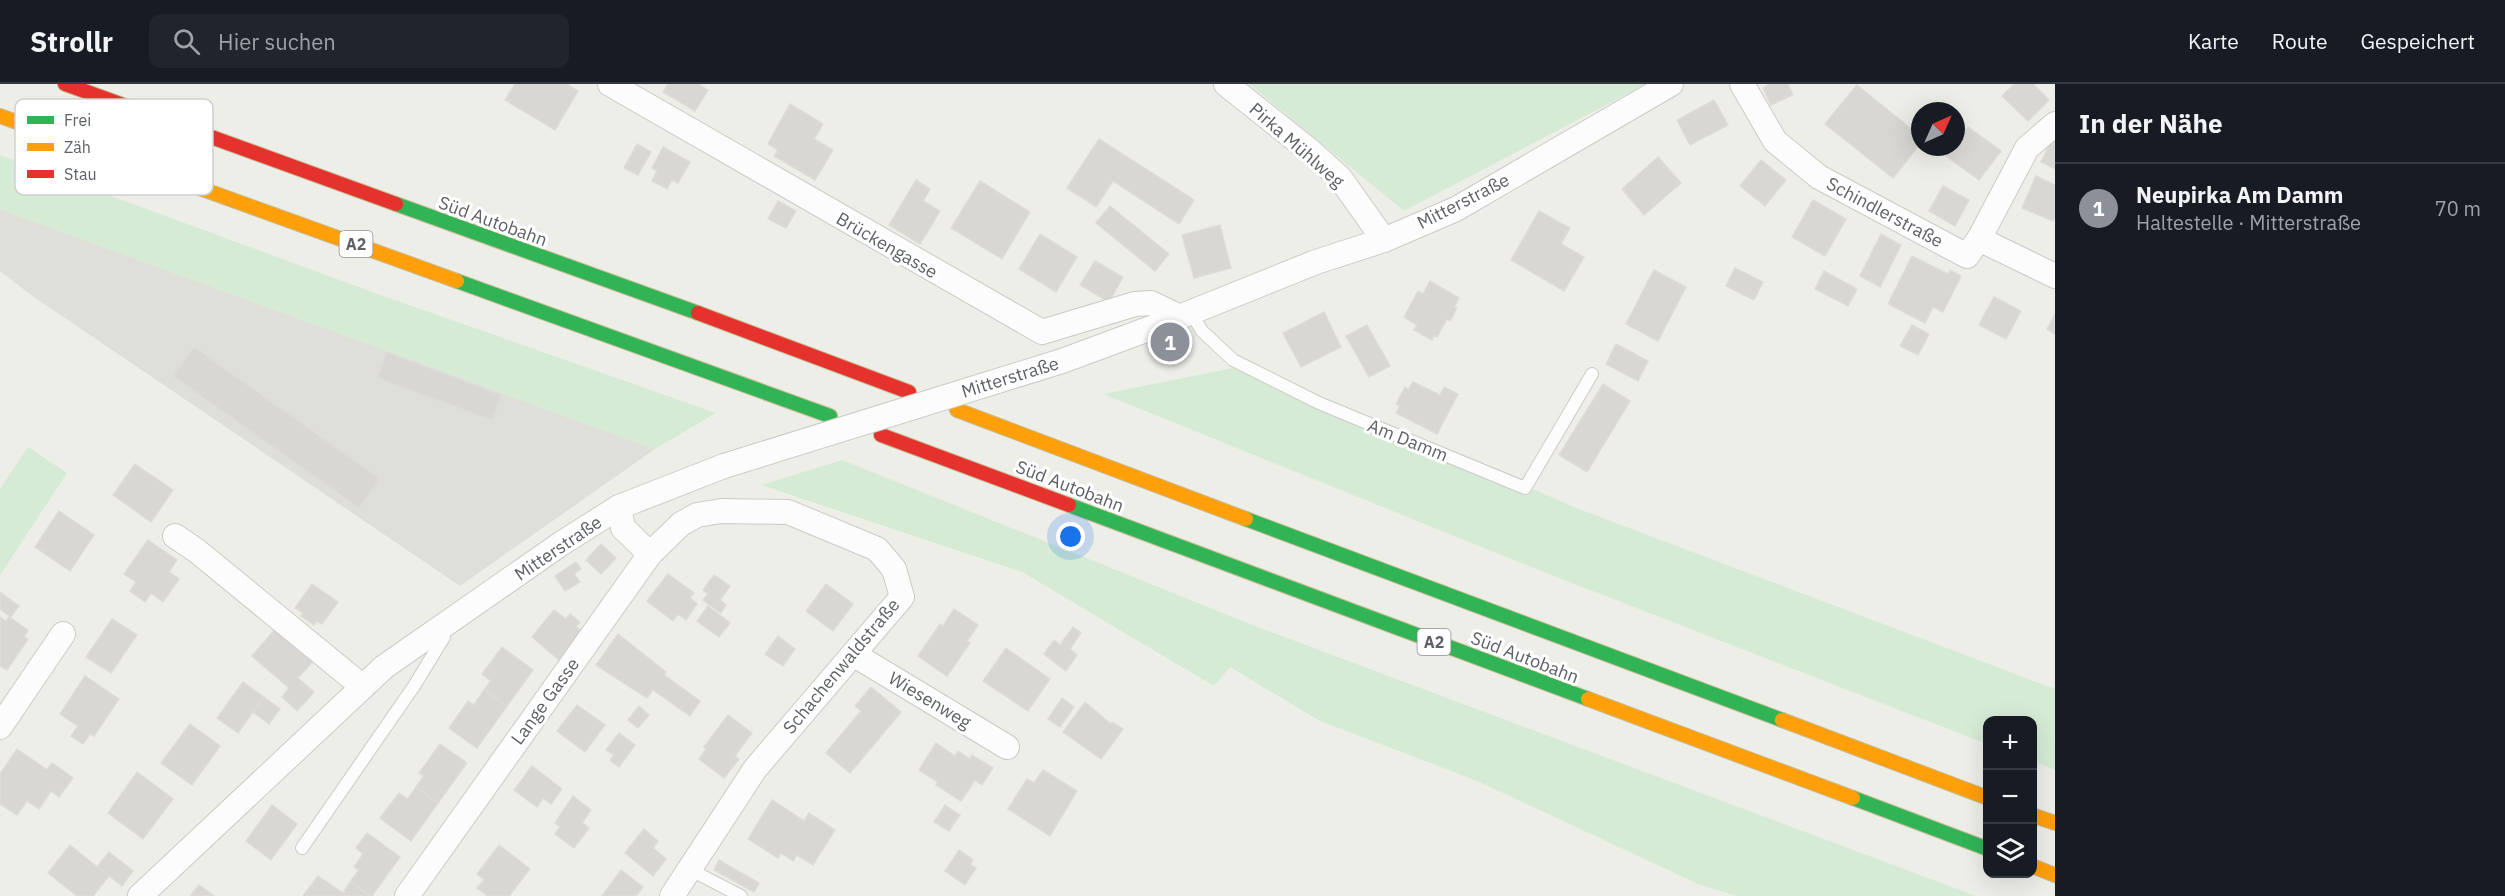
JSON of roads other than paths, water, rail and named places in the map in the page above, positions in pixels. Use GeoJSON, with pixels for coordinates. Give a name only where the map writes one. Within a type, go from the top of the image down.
{"type":"FeatureCollection","features":[{"type":"Feature","properties":{"kind":"highway","name":"Süd Autobahn"},"geometry":{"type":"LineString","coordinates":[[65,84],[106,99]]}},
{"type":"Feature","properties":{"kind":"highway","name":"A2"},"geometry":{"type":"LineString","coordinates":[[0,116],[15,121]]}},
{"type":"Feature","properties":{"kind":"highway","name":"Süd Autobahn"},"geometry":{"type":"LineString","coordinates":[[213,138],[748,331],[909,392]]}},
{"type":"Feature","properties":{"kind":"highway","name":"A2"},"geometry":{"type":"LineString","coordinates":[[213,193],[830,416]]}},
{"type":"Feature","properties":{"kind":"highway","name":"Süd Autobahn"},"geometry":{"type":"LineString","coordinates":[[957,410],[1983,796]]}},
{"type":"Feature","properties":{"kind":"highway","name":"Süd Autobahn"},"geometry":{"type":"LineString","coordinates":[[881,435],[1983,847]]}},
{"type":"Feature","properties":{"kind":"highway"},"geometry":{"type":"LineString","coordinates":[[2037,817],[2055,823]]}},
{"type":"Feature","properties":{"kind":"highway"},"geometry":{"type":"LineString","coordinates":[[2037,868],[2055,875]]}},
{"type":"Feature","properties":{"kind":"street","name":"Brückengasse"},"geometry":{"type":"LineString","coordinates":[[610,84],[857,228],[1042,332],[1135,304],[1151,303],[1184,314]]}},
{"type":"Feature","properties":{"kind":"street","name":"Pirka Mühlweg"},"geometry":{"type":"LineString","coordinates":[[1226,84],[1340,178],[1384,240]]}},
{"type":"Feature","properties":{"kind":"street","name":"Mitterstraße"},"geometry":{"type":"LineString","coordinates":[[140,896],[384,667],[619,507],[724,466],[1062,361],[1316,262],[1384,240],[1456,209],[1671,84]]}},
{"type":"Feature","properties":{"kind":"street","name":"Schindlerstraße"},"geometry":{"type":"LineString","coordinates":[[1742,84],[1775,141],[1819,177],[1967,256],[1979,239]]}},
{"type":"Feature","properties":{"kind":"street"},"geometry":{"type":"LineString","coordinates":[[2055,124],[2027,148],[1979,239],[2055,276]]}},
{"type":"Feature","properties":{"kind":"street"},"geometry":{"type":"LineString","coordinates":[[619,507],[623,528],[650,554]]}},
{"type":"Feature","properties":{"kind":"street","name":"Schachenwaldstraße"},"geometry":{"type":"LineString","coordinates":[[650,554],[681,524],[697,515],[720,511],[788,513],[877,549],[894,569],[902,597],[755,769],[672,896]]}},
{"type":"Feature","properties":{"kind":"street"},"geometry":{"type":"LineString","coordinates":[[175,537],[197,551],[363,687]]}},
{"type":"Feature","properties":{"kind":"street","name":"Lange Gasse"},"geometry":{"type":"LineString","coordinates":[[407,896],[650,554]]}},
{"type":"Feature","properties":{"kind":"street"},"geometry":{"type":"LineString","coordinates":[[0,727],[63,634]]}},
{"type":"Feature","properties":{"kind":"street","name":"Wiesenweg"},"geometry":{"type":"LineString","coordinates":[[853,654],[1007,747]]}},
{"type":"Feature","properties":{"kind":"lane","name":"Am Damm"},"geometry":{"type":"LineString","coordinates":[[1184,314],[1233,360],[1318,404],[1525,488],[1592,375]]}},
{"type":"Feature","properties":{"kind":"lane"},"geometry":{"type":"LineString","coordinates":[[302,848],[414,686],[444,637],[442,627]]}},
{"type":"Feature","properties":{"kind":"lane"},"geometry":{"type":"LineString","coordinates":[[689,869],[741,896]]}},
{"type":"Feature","properties":{"kind":"place","name":"Neupirka Am Damm"},"geometry":{"type":"Point","coordinates":[1170,342]}}]}
